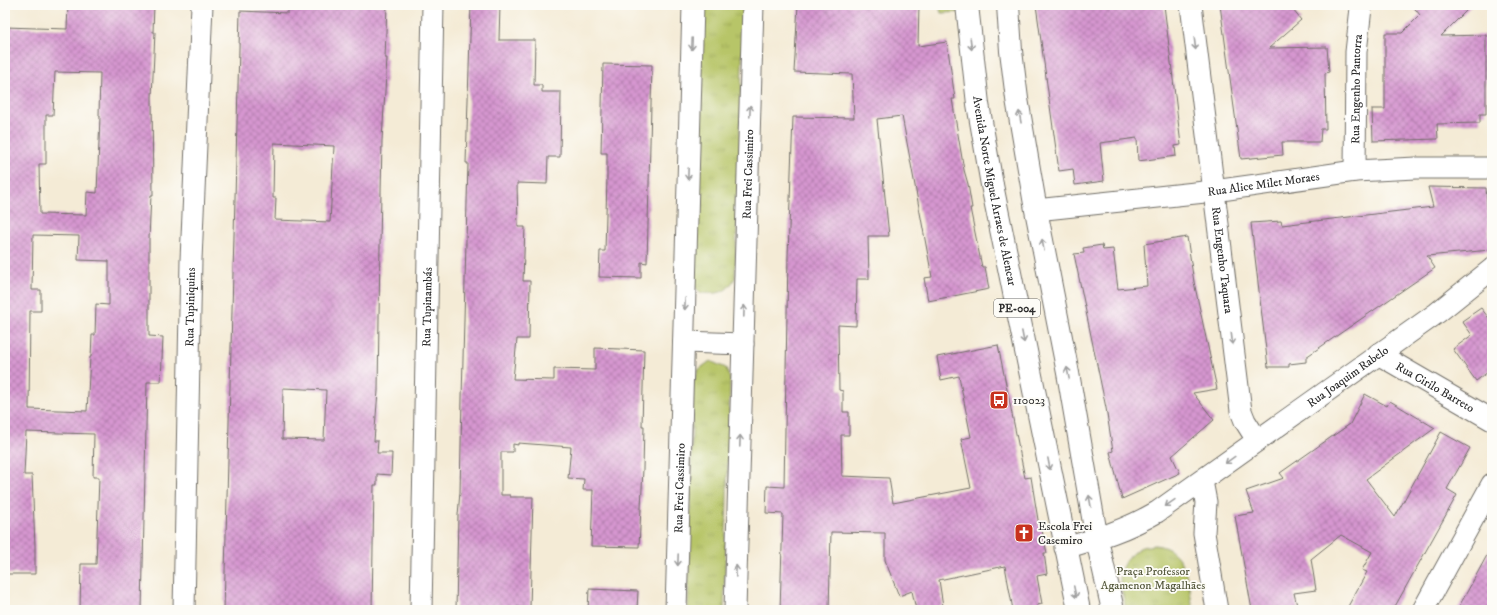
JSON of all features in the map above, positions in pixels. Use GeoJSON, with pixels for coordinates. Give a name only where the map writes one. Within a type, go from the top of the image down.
{"type":"FeatureCollection","features":[{"type":"Feature","properties":{"kind":"main road","name":"Avenida Norte Miguel Arraes de Alencar"},"geometry":{"type":"LineString","coordinates":[[967,5],[978,104],[992,184],[1079,610]]}},
{"type":"Feature","properties":{"kind":"main road","name":"PE-004"},"geometry":{"type":"LineString","coordinates":[[1008,5],[1017,99],[1036,210],[1068,373],[1097,540],[1113,610]]}},
{"type":"Feature","properties":{"kind":"street","name":"Rua Tupiniquins"},"geometry":{"type":"LineString","coordinates":[[184,610],[191,260],[202,5]]}},
{"type":"Feature","properties":{"kind":"street","name":"Rua Tupinambás"},"geometry":{"type":"LineString","coordinates":[[421,610],[433,5]]}},
{"type":"Feature","properties":{"kind":"street","name":"Rua Frei Cassimiro"},"geometry":{"type":"LineString","coordinates":[[676,610],[693,5]]}},
{"type":"Feature","properties":{"kind":"street","name":"Rua Frei Cassimiro"},"geometry":{"type":"LineString","coordinates":[[735,610],[753,5]]}},
{"type":"Feature","properties":{"kind":"street","name":"Rua Engenho Taquara"},"geometry":{"type":"LineString","coordinates":[[1190,5],[1241,411],[1245,421],[1257,440]]}},
{"type":"Feature","properties":{"kind":"street","name":"Rua Engenho Pantorra"},"geometry":{"type":"LineString","coordinates":[[1355,171],[1356,52],[1361,6]]}},
{"type":"Feature","properties":{"kind":"street","name":"Rua Alice Milet Moraes"},"geometry":{"type":"LineString","coordinates":[[1036,210],[1214,191],[1355,171],[1416,168],[1492,168]]}},
{"type":"Feature","properties":{"kind":"street","name":"Rua Joaquim Rabelo"},"geometry":{"type":"LineString","coordinates":[[1066,548],[1097,540],[1146,518],[1437,313],[1492,269]]}},
{"type":"Feature","properties":{"kind":"street"},"geometry":{"type":"LineString","coordinates":[[684,342],[743,344]]}},
{"type":"Feature","properties":{"kind":"street","name":"Rua Cirilo Barreto"},"geometry":{"type":"LineString","coordinates":[[1378,354],[1492,420]]}},
{"type":"Feature","properties":{"kind":"street"},"geometry":{"type":"LineString","coordinates":[[1202,480],[1206,502],[1204,533],[1217,610]]}},
{"type":"Feature","properties":{"kind":"street"},"geometry":{"type":"LineString","coordinates":[[1423,610],[1492,484]]}},
{"type":"Feature","properties":{"kind":"green space"},"geometry":{"type":"Polygon","coordinates":[[[700,5],[744,5],[735,278],[725,290],[717,293],[701,293],[693,285],[700,5]]]}},
{"type":"Feature","properties":{"kind":"green space"},"geometry":{"type":"Polygon","coordinates":[[[939,5],[967,5],[967,12],[941,13],[939,5]]]}},
{"type":"Feature","properties":{"kind":"green space"},"geometry":{"type":"Polygon","coordinates":[[[710,361],[726,368],[730,379],[724,610],[688,610],[693,385],[698,370],[710,361]]]}},
{"type":"Feature","properties":{"kind":"green space","name":"Praça Professor Agamenon Magalhães"},"geometry":{"type":"Polygon","coordinates":[[[1154,545],[1165,547],[1180,560],[1188,579],[1193,610],[1126,610],[1120,580],[1122,567],[1127,559],[1138,549],[1154,545]]]}},
{"type":"Feature","properties":{"kind":"building"},"geometry":{"type":"Polygon","coordinates":[[[68,5],[154,5],[153,32],[155,32],[152,97],[153,195],[151,195],[149,239],[149,336],[163,337],[161,382],[147,382],[142,610],[80,610],[81,564],[96,564],[99,477],[93,477],[94,434],[26,432],[24,475],[32,475],[35,574],[5,574],[5,27],[67,29],[68,5]],[[55,72],[53,115],[46,115],[46,164],[39,164],[40,214],[86,215],[87,192],[97,193],[100,73],[55,72]],[[33,235],[32,290],[41,290],[41,311],[30,311],[29,409],[87,411],[92,335],[95,335],[96,304],[109,305],[109,261],[78,260],[79,236],[33,235]]]}},
{"type":"Feature","properties":{"kind":"building"},"geometry":{"type":"Polygon","coordinates":[[[288,5],[387,5],[385,58],[387,58],[382,140],[378,391],[374,441],[378,441],[377,453],[392,453],[391,475],[377,474],[377,485],[374,485],[372,610],[224,610],[240,11],[288,13],[288,5]],[[274,143],[273,198],[276,198],[275,220],[330,222],[334,146],[274,143]],[[283,388],[282,439],[324,440],[326,390],[283,388]]]}},
{"type":"Feature","properties":{"kind":"building"},"geometry":{"type":"Polygon","coordinates":[[[471,5],[500,5],[499,40],[535,40],[534,85],[542,85],[542,92],[561,92],[560,157],[548,157],[547,184],[517,183],[518,227],[525,227],[523,281],[530,281],[529,339],[517,339],[513,379],[554,380],[554,369],[595,370],[595,348],[644,350],[642,426],[644,426],[643,469],[639,547],[591,546],[593,490],[583,490],[584,479],[568,478],[571,447],[518,443],[518,445],[513,444],[513,452],[501,452],[501,495],[510,495],[510,497],[533,497],[530,608],[517,607],[517,610],[456,610],[471,5]]]}},
{"type":"Feature","properties":{"kind":"building"},"geometry":{"type":"Polygon","coordinates":[[[798,5],[919,5],[918,46],[947,42],[955,99],[952,99],[972,208],[970,208],[982,267],[985,267],[989,289],[928,301],[924,278],[932,277],[902,116],[877,119],[889,236],[868,236],[869,279],[857,279],[856,326],[838,325],[839,390],[843,391],[843,412],[849,412],[849,435],[841,435],[842,476],[889,478],[893,503],[971,488],[961,439],[971,437],[959,376],[941,380],[937,357],[998,345],[1025,478],[1031,477],[1039,526],[1041,526],[1047,553],[1044,553],[1047,574],[1037,576],[1042,604],[1037,605],[1038,610],[1013,610],[1005,566],[939,580],[943,606],[938,607],[938,610],[916,610],[912,591],[899,596],[885,560],[885,533],[831,532],[829,610],[780,610],[783,514],[766,513],[767,486],[784,487],[788,256],[793,117],[854,118],[852,74],[794,72],[798,5]]]}},
{"type":"Feature","properties":{"kind":"building"},"geometry":{"type":"Polygon","coordinates":[[[1036,5],[1164,5],[1181,145],[1175,146],[1176,156],[1138,161],[1137,138],[1100,143],[1104,181],[1075,185],[1073,169],[1059,171],[1036,5]]]}},
{"type":"Feature","properties":{"kind":"building"},"geometry":{"type":"Polygon","coordinates":[[[1220,5],[1289,5],[1301,20],[1269,48],[1327,47],[1329,72],[1325,73],[1326,129],[1321,129],[1320,142],[1282,142],[1283,155],[1241,159],[1220,5]]]}},
{"type":"Feature","properties":{"kind":"building"},"geometry":{"type":"Polygon","coordinates":[[[1412,5],[1472,5],[1441,36],[1486,35],[1486,114],[1480,114],[1480,123],[1437,124],[1438,139],[1373,141],[1372,109],[1385,109],[1385,33],[1402,33],[1420,15],[1412,5]]]}},
{"type":"Feature","properties":{"kind":"building"},"geometry":{"type":"Polygon","coordinates":[[[603,64],[652,65],[647,263],[641,262],[641,278],[599,277],[600,251],[605,251],[607,177],[607,153],[601,153],[603,64]]]}},
{"type":"Feature","properties":{"kind":"building"},"geometry":{"type":"Polygon","coordinates":[[[1428,187],[1486,188],[1490,250],[1427,256],[1435,268],[1306,357],[1306,362],[1289,364],[1289,367],[1268,367],[1251,223],[1281,221],[1282,225],[1433,207],[1428,187]]]}},
{"type":"Feature","properties":{"kind":"building"},"geometry":{"type":"Polygon","coordinates":[[[1187,237],[1194,282],[1217,389],[1193,393],[1214,420],[1172,456],[1180,473],[1122,499],[1110,452],[1113,451],[1106,408],[1074,254],[1084,253],[1083,248],[1102,245],[1103,250],[1113,249],[1118,289],[1147,286],[1144,244],[1187,237]]]}},
{"type":"Feature","properties":{"kind":"building"},"geometry":{"type":"Polygon","coordinates":[[[1481,308],[1491,321],[1492,320],[1492,369],[1476,381],[1453,349],[1472,335],[1462,321],[1481,308]]]}},
{"type":"Feature","properties":{"kind":"building"},"geometry":{"type":"Polygon","coordinates":[[[1365,394],[1387,406],[1390,401],[1435,428],[1366,479],[1395,517],[1441,432],[1470,448],[1447,489],[1457,495],[1393,610],[1346,610],[1367,572],[1362,570],[1372,552],[1341,535],[1311,559],[1316,590],[1294,593],[1298,610],[1252,610],[1235,516],[1254,513],[1246,491],[1284,478],[1280,473],[1350,424],[1365,394]]]}},
{"type":"Feature","properties":{"kind":"building"},"geometry":{"type":"Polygon","coordinates":[[[1492,546],[1492,610],[1457,610],[1472,583],[1492,546]]]}},
{"type":"Feature","properties":{"kind":"building"},"geometry":{"type":"Polygon","coordinates":[[[589,589],[638,591],[637,610],[588,610],[589,589]]]}},
{"type":"Feature","properties":{"kind":"place","name":"110023"},"geometry":{"type":"Point","coordinates":[999,400]}},
{"type":"Feature","properties":{"kind":"place","name":"Escola Frei Casemiro"},"geometry":{"type":"Point","coordinates":[1024,533]}}]}
